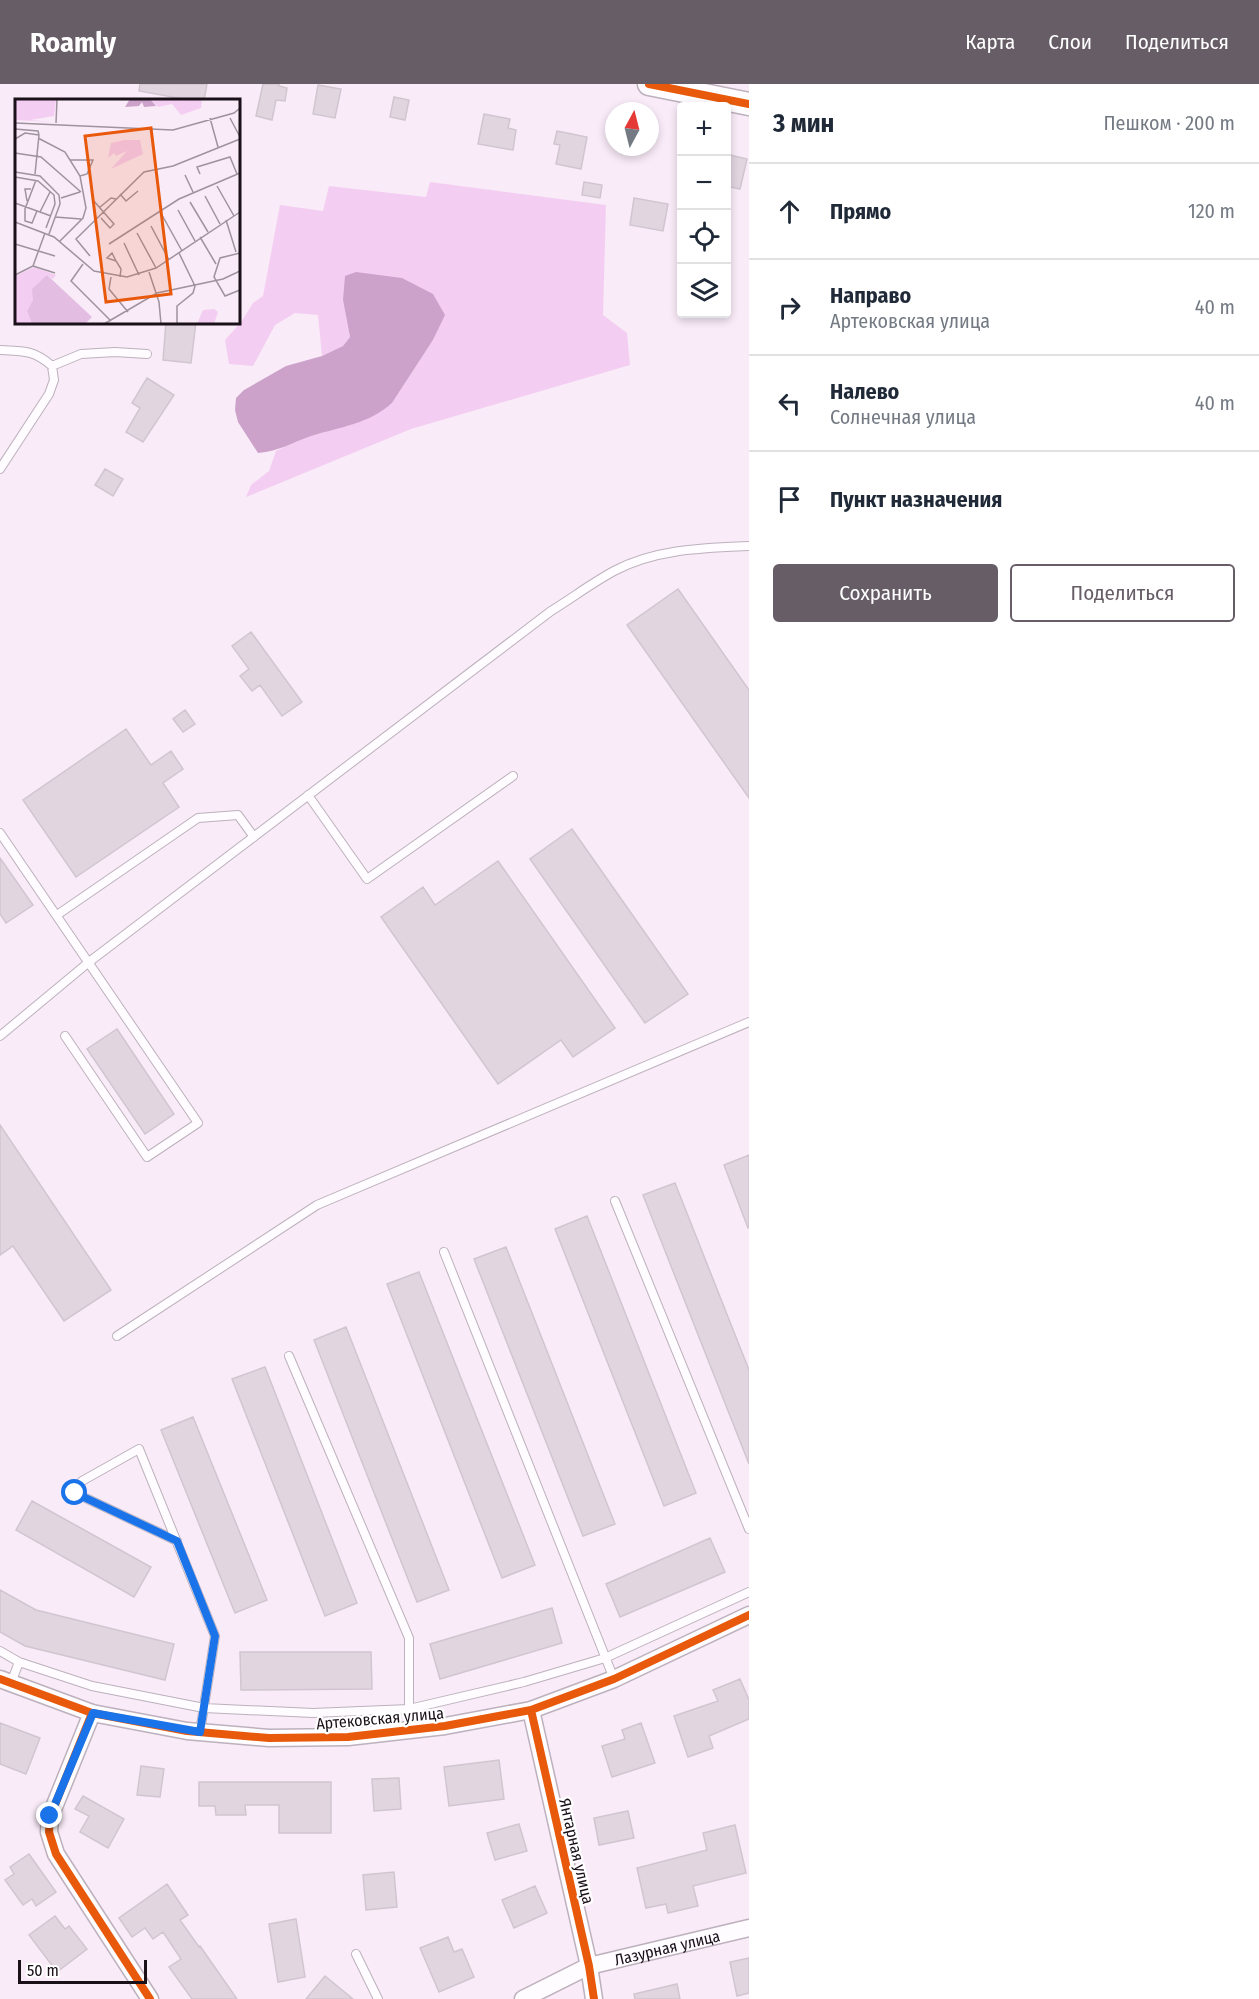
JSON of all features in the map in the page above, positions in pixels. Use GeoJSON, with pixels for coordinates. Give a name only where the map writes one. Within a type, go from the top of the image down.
{"type":"FeatureCollection","features":[{"type":"Feature","properties":{"kind":"street"},"geometry":{"type":"LineString","coordinates":[[649,84],[749,104]]}},
{"type":"Feature","properties":{"kind":"street","name":"Артековская улица"},"geometry":{"type":"LineString","coordinates":[[5,1681],[93,1713],[200,1732],[269,1738],[348,1737],[445,1726],[531,1710],[614,1679],[749,1615]]}},
{"type":"Feature","properties":{"kind":"street","name":"Янтарная улица"},"geometry":{"type":"LineString","coordinates":[[531,1710],[589,1966],[594,1999]]}},
{"type":"Feature","properties":{"kind":"street"},"geometry":{"type":"LineString","coordinates":[[93,1713],[50,1816],[49,1832],[56,1854],[150,1999]]}},
{"type":"Feature","properties":{"kind":"street","name":"Лазурная улица"},"geometry":{"type":"LineString","coordinates":[[523,1999],[589,1966],[749,1928]]}},
{"type":"Feature","properties":{"kind":"lane"},"geometry":{"type":"LineString","coordinates":[[0,350],[30,352],[42,357],[52,366],[54,380],[49,394],[0,469]]}},
{"type":"Feature","properties":{"kind":"lane"},"geometry":{"type":"LineString","coordinates":[[52,366],[81,354],[115,352],[147,354]]}},
{"type":"Feature","properties":{"kind":"lane"},"geometry":{"type":"LineString","coordinates":[[0,1036],[89,962],[551,610],[615,570],[648,558],[690,548],[749,546]]}},
{"type":"Feature","properties":{"kind":"lane"},"geometry":{"type":"LineString","coordinates":[[308,795],[367,879],[513,776]]}},
{"type":"Feature","properties":{"kind":"lane"},"geometry":{"type":"LineString","coordinates":[[57,915],[198,818],[237,815],[254,837]]}},
{"type":"Feature","properties":{"kind":"lane"},"geometry":{"type":"LineString","coordinates":[[0,833],[198,1123],[147,1157],[65,1036]]}},
{"type":"Feature","properties":{"kind":"lane"},"geometry":{"type":"LineString","coordinates":[[117,1336],[317,1205],[749,1022]]}},
{"type":"Feature","properties":{"kind":"lane"},"geometry":{"type":"LineString","coordinates":[[615,1201],[749,1530]]}},
{"type":"Feature","properties":{"kind":"lane"},"geometry":{"type":"LineString","coordinates":[[444,1252],[614,1679]]}},
{"type":"Feature","properties":{"kind":"lane"},"geometry":{"type":"LineString","coordinates":[[289,1356],[409,1638],[409,1730]]}},
{"type":"Feature","properties":{"kind":"lane"},"geometry":{"type":"LineString","coordinates":[[177,1541],[75,1493],[82,1481],[139,1449],[177,1541],[215,1636],[200,1732]]}},
{"type":"Feature","properties":{"kind":"lane"},"geometry":{"type":"LineString","coordinates":[[0,1651],[19,1662],[92,1686],[204,1708],[313,1713],[409,1709],[524,1682],[605,1658],[749,1592]]}},
{"type":"Feature","properties":{"kind":"lane"},"geometry":{"type":"LineString","coordinates":[[5,1681],[19,1662]]}},
{"type":"Feature","properties":{"kind":"lane"},"geometry":{"type":"LineString","coordinates":[[356,1954],[378,1999]]}},
{"type":"Feature","properties":{"kind":"shaded area"},"geometry":{"type":"Polygon","coordinates":[[[430,182],[606,205],[603,315],[627,333],[630,365],[411,429],[246,497],[251,485],[269,471],[276,451],[310,436],[373,416],[392,403],[433,340],[444,315],[343,300],[350,337],[343,346],[322,356],[318,315],[295,313],[275,325],[253,366],[229,364],[225,340],[240,324],[253,303],[263,296],[280,205],[323,211],[329,186],[426,197],[430,182]]]}},
{"type":"Feature","properties":{"kind":"shaded area"},"geometry":{"type":"Polygon","coordinates":[[[356,272],[402,278],[433,294],[445,315],[433,340],[392,403],[374,416],[279,449],[258,453],[238,422],[235,410],[236,398],[244,390],[286,366],[322,356],[343,346],[350,337],[343,300],[345,276],[356,272]]]}},
{"type":"Feature","properties":{"kind":"building"},"geometry":{"type":"Polygon","coordinates":[[[140,84],[207,84],[204,99],[183,99],[139,91],[140,84]]]}},
{"type":"Feature","properties":{"kind":"building"},"geometry":{"type":"Polygon","coordinates":[[[263,84],[279,84],[287,88],[285,101],[276,100],[272,120],[256,116],[263,84]]]}},
{"type":"Feature","properties":{"kind":"building"},"geometry":{"type":"Polygon","coordinates":[[[318,85],[341,89],[335,118],[313,114],[318,85]]]}},
{"type":"Feature","properties":{"kind":"building"},"geometry":{"type":"Polygon","coordinates":[[[394,97],[409,100],[405,120],[390,117],[394,97]]]}},
{"type":"Feature","properties":{"kind":"building"},"geometry":{"type":"Polygon","coordinates":[[[484,114],[510,119],[508,128],[516,130],[513,150],[478,144],[484,114]]]}},
{"type":"Feature","properties":{"kind":"building"},"geometry":{"type":"Polygon","coordinates":[[[557,131],[587,137],[581,169],[556,164],[560,145],[554,144],[557,131]]]}},
{"type":"Feature","properties":{"kind":"building"},"geometry":{"type":"Polygon","coordinates":[[[731,155],[747,159],[740,189],[731,187],[731,155]]]}},
{"type":"Feature","properties":{"kind":"building"},"geometry":{"type":"Polygon","coordinates":[[[584,182],[602,185],[600,198],[582,195],[584,182]]]}},
{"type":"Feature","properties":{"kind":"building"},"geometry":{"type":"Polygon","coordinates":[[[634,198],[668,204],[663,231],[630,225],[634,198]]]}},
{"type":"Feature","properties":{"kind":"building"},"geometry":{"type":"Polygon","coordinates":[[[166,324],[196,324],[191,363],[163,360],[166,324]]]}},
{"type":"Feature","properties":{"kind":"building"},"geometry":{"type":"Polygon","coordinates":[[[147,378],[174,395],[143,442],[126,432],[140,408],[132,403],[147,378]]]}},
{"type":"Feature","properties":{"kind":"building"},"geometry":{"type":"Polygon","coordinates":[[[105,469],[123,479],[113,496],[95,485],[105,469]]]}},
{"type":"Feature","properties":{"kind":"building"},"geometry":{"type":"Polygon","coordinates":[[[678,589],[749,690],[749,798],[627,625],[678,589]]]}},
{"type":"Feature","properties":{"kind":"building"},"geometry":{"type":"Polygon","coordinates":[[[251,632],[302,702],[282,716],[260,685],[252,691],[240,676],[249,669],[232,646],[251,632]]]}},
{"type":"Feature","properties":{"kind":"building"},"geometry":{"type":"Polygon","coordinates":[[[185,710],[195,724],[183,732],[173,719],[185,710]]]}},
{"type":"Feature","properties":{"kind":"building"},"geometry":{"type":"Polygon","coordinates":[[[126,729],[151,765],[171,751],[183,769],[163,783],[179,807],[76,877],[23,800],[126,729]]]}},
{"type":"Feature","properties":{"kind":"building"},"geometry":{"type":"Polygon","coordinates":[[[572,829],[688,994],[645,1023],[530,859],[572,829]]]}},
{"type":"Feature","properties":{"kind":"building"},"geometry":{"type":"Polygon","coordinates":[[[0,858],[33,905],[6,923],[0,914],[0,858]]]}},
{"type":"Feature","properties":{"kind":"building"},"geometry":{"type":"Polygon","coordinates":[[[498,861],[615,1028],[573,1057],[561,1040],[498,1084],[381,917],[423,887],[435,905],[498,861]]]}},
{"type":"Feature","properties":{"kind":"building"},"geometry":{"type":"Polygon","coordinates":[[[117,1029],[174,1114],[145,1134],[87,1049],[117,1029]]]}},
{"type":"Feature","properties":{"kind":"building"},"geometry":{"type":"Polygon","coordinates":[[[0,1125],[111,1290],[64,1321],[13,1246],[0,1255],[0,1125]]]}},
{"type":"Feature","properties":{"kind":"building"},"geometry":{"type":"Polygon","coordinates":[[[749,1155],[749,1227],[748,1228],[724,1165],[749,1155]]]}},
{"type":"Feature","properties":{"kind":"building"},"geometry":{"type":"Polygon","coordinates":[[[675,1183],[749,1370],[749,1464],[643,1195],[675,1183]]]}},
{"type":"Feature","properties":{"kind":"building"},"geometry":{"type":"Polygon","coordinates":[[[587,1216],[696,1493],[664,1506],[555,1229],[587,1216]]]}},
{"type":"Feature","properties":{"kind":"building"},"geometry":{"type":"Polygon","coordinates":[[[506,1247],[615,1524],[583,1536],[474,1259],[506,1247]]]}},
{"type":"Feature","properties":{"kind":"building"},"geometry":{"type":"Polygon","coordinates":[[[419,1272],[535,1565],[502,1578],[387,1284],[419,1272]]]}},
{"type":"Feature","properties":{"kind":"building"},"geometry":{"type":"Polygon","coordinates":[[[346,1327],[449,1590],[417,1602],[314,1340],[346,1327]]]}},
{"type":"Feature","properties":{"kind":"building"},"geometry":{"type":"Polygon","coordinates":[[[265,1367],[357,1603],[325,1616],[232,1379],[265,1367]]]}},
{"type":"Feature","properties":{"kind":"building"},"geometry":{"type":"Polygon","coordinates":[[[193,1417],[267,1600],[235,1613],[161,1430],[193,1417]]]}},
{"type":"Feature","properties":{"kind":"building"},"geometry":{"type":"Polygon","coordinates":[[[32,1501],[151,1567],[134,1597],[16,1530],[32,1501]]]}},
{"type":"Feature","properties":{"kind":"building"},"geometry":{"type":"Polygon","coordinates":[[[710,1538],[725,1572],[620,1617],[606,1584],[710,1538]]]}},
{"type":"Feature","properties":{"kind":"building"},"geometry":{"type":"Polygon","coordinates":[[[0,1590],[36,1610],[174,1644],[165,1680],[25,1646],[0,1632],[0,1590]]]}},
{"type":"Feature","properties":{"kind":"building"},"geometry":{"type":"Polygon","coordinates":[[[552,1608],[562,1643],[440,1679],[430,1644],[552,1608]]]}},
{"type":"Feature","properties":{"kind":"building"},"geometry":{"type":"Polygon","coordinates":[[[240,1652],[371,1652],[372,1689],[241,1690],[240,1652]]]}},
{"type":"Feature","properties":{"kind":"building"},"geometry":{"type":"Polygon","coordinates":[[[740,1679],[749,1700],[749,1719],[709,1736],[713,1748],[688,1757],[674,1716],[718,1701],[713,1690],[740,1679]]]}},
{"type":"Feature","properties":{"kind":"building"},"geometry":{"type":"Polygon","coordinates":[[[0,1723],[40,1738],[26,1774],[0,1764],[0,1723]]]}},
{"type":"Feature","properties":{"kind":"building"},"geometry":{"type":"Polygon","coordinates":[[[641,1723],[655,1763],[612,1777],[602,1746],[625,1739],[622,1730],[641,1723]]]}},
{"type":"Feature","properties":{"kind":"building"},"geometry":{"type":"Polygon","coordinates":[[[499,1760],[504,1799],[449,1806],[444,1767],[499,1760]]]}},
{"type":"Feature","properties":{"kind":"building"},"geometry":{"type":"Polygon","coordinates":[[[141,1766],[164,1769],[160,1797],[137,1795],[141,1766]]]}},
{"type":"Feature","properties":{"kind":"building"},"geometry":{"type":"Polygon","coordinates":[[[399,1778],[401,1809],[374,1811],[372,1779],[399,1778]]]}},
{"type":"Feature","properties":{"kind":"building"},"geometry":{"type":"Polygon","coordinates":[[[199,1782],[331,1782],[331,1833],[279,1833],[279,1805],[245,1805],[246,1815],[216,1815],[215,1806],[199,1806],[199,1782]]]}},
{"type":"Feature","properties":{"kind":"building"},"geometry":{"type":"Polygon","coordinates":[[[83,1796],[124,1819],[108,1848],[80,1832],[89,1816],[75,1809],[83,1796]]]}},
{"type":"Feature","properties":{"kind":"building"},"geometry":{"type":"Polygon","coordinates":[[[628,1811],[634,1838],[599,1845],[594,1818],[628,1811]]]}},
{"type":"Feature","properties":{"kind":"building"},"geometry":{"type":"Polygon","coordinates":[[[519,1824],[527,1851],[495,1860],[487,1833],[519,1824]]]}},
{"type":"Feature","properties":{"kind":"building"},"geometry":{"type":"Polygon","coordinates":[[[735,1825],[746,1873],[693,1886],[698,1906],[668,1913],[666,1904],[646,1908],[637,1868],[707,1850],[703,1833],[735,1825]]]}},
{"type":"Feature","properties":{"kind":"building"},"geometry":{"type":"Polygon","coordinates":[[[29,1854],[56,1892],[36,1906],[32,1899],[23,1905],[5,1880],[14,1874],[10,1867],[29,1854]]]}},
{"type":"Feature","properties":{"kind":"building"},"geometry":{"type":"Polygon","coordinates":[[[394,1872],[397,1907],[366,1910],[363,1875],[394,1872]]]}},
{"type":"Feature","properties":{"kind":"building"},"geometry":{"type":"Polygon","coordinates":[[[167,1884],[188,1915],[180,1920],[237,1999],[192,1999],[169,1967],[181,1959],[163,1932],[153,1939],[145,1928],[132,1937],[119,1918],[167,1884]]]}},
{"type":"Feature","properties":{"kind":"building"},"geometry":{"type":"Polygon","coordinates":[[[535,1886],[547,1913],[514,1928],[502,1900],[535,1886]]]}},
{"type":"Feature","properties":{"kind":"building"},"geometry":{"type":"Polygon","coordinates":[[[55,1916],[65,1929],[69,1926],[87,1949],[57,1972],[29,1935],[55,1916]]]}},
{"type":"Feature","properties":{"kind":"building"},"geometry":{"type":"Polygon","coordinates":[[[296,1919],[305,1977],[278,1982],[269,1924],[296,1919]]]}},
{"type":"Feature","properties":{"kind":"building"},"geometry":{"type":"Polygon","coordinates":[[[448,1937],[454,1952],[462,1949],[474,1977],[439,1992],[420,1948],[448,1937]]]}},
{"type":"Feature","properties":{"kind":"building"},"geometry":{"type":"Polygon","coordinates":[[[749,1958],[749,1993],[737,1996],[730,1962],[749,1958]]]}},
{"type":"Feature","properties":{"kind":"building"},"geometry":{"type":"Polygon","coordinates":[[[325,1976],[353,1999],[306,1999],[325,1976]]]}},
{"type":"Feature","properties":{"kind":"building"},"geometry":{"type":"Polygon","coordinates":[[[677,1984],[680,1999],[635,1999],[634,1994],[677,1984]]]}},
{"type":"Feature","properties":{"kind":"cycle path"},"geometry":{"type":"LineString","coordinates":[[649,84],[749,104]]}},
{"type":"Feature","properties":{"kind":"cycle path"},"geometry":{"type":"LineString","coordinates":[[0,1679],[92,1713],[187,1731],[269,1738],[348,1737],[445,1726],[531,1710],[614,1679],[749,1615]]}},
{"type":"Feature","properties":{"kind":"cycle path"},"geometry":{"type":"LineString","coordinates":[[531,1710],[589,1966],[594,1999]]}},
{"type":"Feature","properties":{"kind":"cycle path"},"geometry":{"type":"LineString","coordinates":[[92,1713],[50,1817],[49,1832],[56,1854],[150,1999]]}},
{"type":"Feature","properties":{"kind":"route"},"geometry":{"type":"LineString","coordinates":[[50,1816],[93,1713],[200,1732],[215,1636],[177,1541],[75,1493]]}}]}
